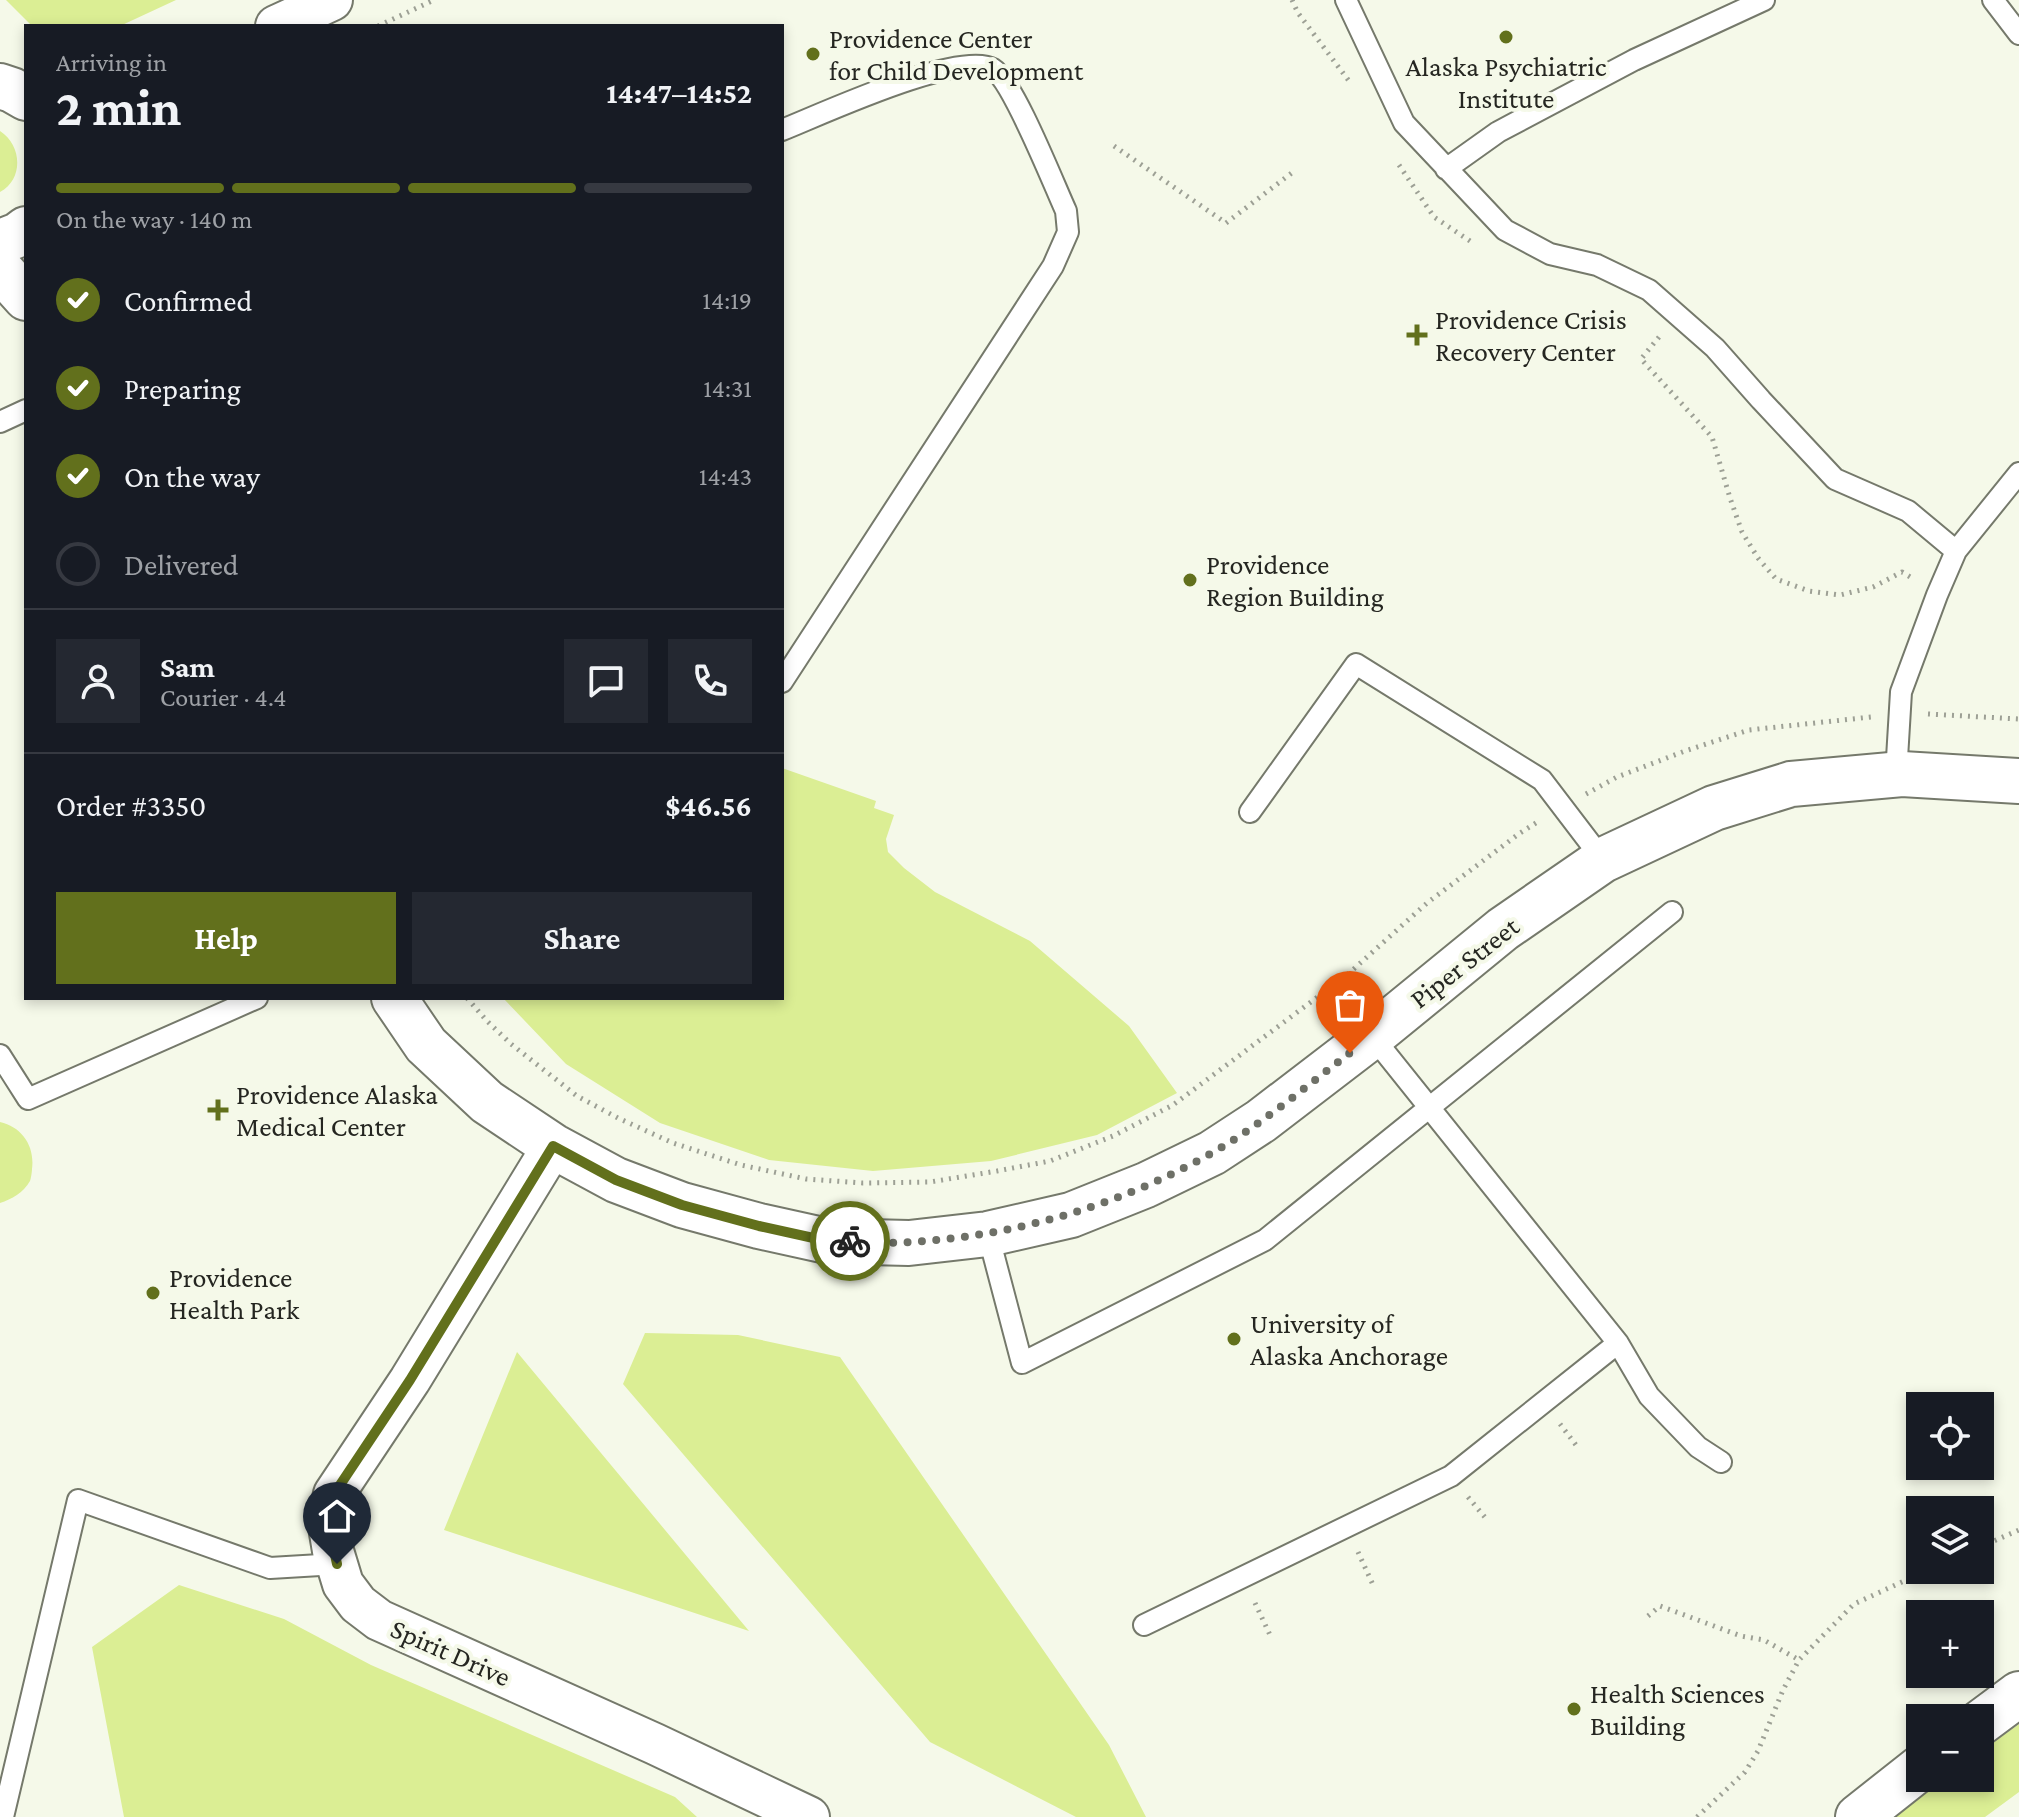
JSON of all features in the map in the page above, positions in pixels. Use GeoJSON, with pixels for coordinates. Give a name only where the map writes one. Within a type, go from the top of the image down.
{"type":"FeatureCollection","features":[{"type":"Feature","properties":{"kind":"street"},"geometry":{"type":"LineString","coordinates":[[280,24],[332,0]]}},
{"type":"Feature","properties":{"kind":"street"},"geometry":{"type":"LineString","coordinates":[[0,86],[24,97]]}},
{"type":"Feature","properties":{"kind":"street"},"geometry":{"type":"LineString","coordinates":[[0,242],[24,230]]}},
{"type":"Feature","properties":{"kind":"street"},"geometry":{"type":"LineString","coordinates":[[0,269],[24,296]]}},
{"type":"Feature","properties":{"kind":"street","name":"Piper Street"},"geometry":{"type":"LineString","coordinates":[[395,1000],[426,1045],[487,1102],[553,1146],[616,1180],[682,1205],[827,1241],[909,1243],[988,1234],[1071,1215],[1146,1185],[1212,1153],[1261,1121],[1372,1036],[1503,929],[1603,860],[1714,808],[1791,784],[1896,775],[2019,781]]}},
{"type":"Feature","properties":{"kind":"street","name":"Spirit Drive"},"geometry":{"type":"LineString","coordinates":[[553,1146],[410,1380],[334,1494],[328,1521],[343,1584],[358,1604],[379,1620],[809,1817]]}},
{"type":"Feature","properties":{"kind":"street"},"geometry":{"type":"LineString","coordinates":[[1994,1713],[2019,1694]]}},
{"type":"Feature","properties":{"kind":"street"},"geometry":{"type":"LineString","coordinates":[[1858,1817],[1906,1779]]}},
{"type":"Feature","properties":{"kind":"lane"},"geometry":{"type":"LineString","coordinates":[[1346,0],[1404,123],[1505,230],[1550,254],[1597,265],[1649,290],[1715,348],[1835,479],[1908,511],[1956,551]]}},
{"type":"Feature","properties":{"kind":"lane"},"geometry":{"type":"LineString","coordinates":[[1446,169],[1498,132],[1607,74],[1764,0]]}},
{"type":"Feature","properties":{"kind":"lane"},"geometry":{"type":"LineString","coordinates":[[1993,0],[2019,34]]}},
{"type":"Feature","properties":{"kind":"lane"},"geometry":{"type":"LineString","coordinates":[[784,129],[868,94],[947,68],[976,65],[993,69],[1012,91],[1066,211],[1068,232],[1046,278],[784,679]]}},
{"type":"Feature","properties":{"kind":"lane"},"geometry":{"type":"LineString","coordinates":[[0,422],[24,411]]}},
{"type":"Feature","properties":{"kind":"lane"},"geometry":{"type":"LineString","coordinates":[[1896,775],[1901,692],[1937,595],[1956,551],[2019,473]]}},
{"type":"Feature","properties":{"kind":"lane"},"geometry":{"type":"LineString","coordinates":[[1250,812],[1356,664],[1542,780],[1603,860]]}},
{"type":"Feature","properties":{"kind":"lane"},"geometry":{"type":"LineString","coordinates":[[988,1234],[1022,1363],[1265,1240],[1672,912]]}},
{"type":"Feature","properties":{"kind":"lane"},"geometry":{"type":"LineString","coordinates":[[0,1055],[28,1099],[252,1000]]}},
{"type":"Feature","properties":{"kind":"lane"},"geometry":{"type":"LineString","coordinates":[[1372,1036],[1618,1343],[1649,1396],[1698,1447],[1721,1462]]}},
{"type":"Feature","properties":{"kind":"lane"},"geometry":{"type":"LineString","coordinates":[[1144,1625],[1451,1476],[1618,1343]]}},
{"type":"Feature","properties":{"kind":"lane"},"geometry":{"type":"LineString","coordinates":[[3,1817],[78,1500],[270,1568],[337,1564]]}},
{"type":"Feature","properties":{"kind":"path"},"geometry":{"type":"LineString","coordinates":[[382,24],[434,0]]}},
{"type":"Feature","properties":{"kind":"path"},"geometry":{"type":"LineString","coordinates":[[1292,0],[1306,24],[1357,91]]}},
{"type":"Feature","properties":{"kind":"path"},"geometry":{"type":"LineString","coordinates":[[1114,146],[1226,223],[1293,172]]}},
{"type":"Feature","properties":{"kind":"path"},"geometry":{"type":"LineString","coordinates":[[1395,157],[1434,217],[1485,251]]}},
{"type":"Feature","properties":{"kind":"path"},"geometry":{"type":"LineString","coordinates":[[1650,328],[1659,337],[1641,359],[1712,437],[1742,532],[1776,579],[1809,591],[1840,595],[1873,587],[1902,572]]}},
{"type":"Feature","properties":{"kind":"path"},"geometry":{"type":"LineString","coordinates":[[469,1000],[511,1044],[577,1096],[673,1143],[741,1165],[806,1179],[863,1183],[930,1182],[997,1171],[1050,1161],[1113,1136],[1173,1105],[1347,975],[1427,903],[1480,862],[1520,833],[1617,777],[1749,730],[1900,712],[2019,719]]}},
{"type":"Feature","properties":{"kind":"path"},"geometry":{"type":"LineString","coordinates":[[1346,1527],[1374,1587]]}},
{"type":"Feature","properties":{"kind":"path"},"geometry":{"type":"LineString","coordinates":[[1994,1541],[2019,1530]]}},
{"type":"Feature","properties":{"kind":"path"},"geometry":{"type":"LineString","coordinates":[[1697,1817],[1745,1772],[1758,1751],[1799,1660],[1854,1604],[1906,1580]]}},
{"type":"Feature","properties":{"kind":"path"},"geometry":{"type":"LineString","coordinates":[[1648,1616],[1660,1606],[1741,1636],[1764,1640],[1799,1660]]}},
{"type":"Feature","properties":{"kind":"green space"},"geometry":{"type":"Polygon","coordinates":[[[6,0],[176,0],[124,24],[30,24],[6,0]]]}},
{"type":"Feature","properties":{"kind":"green space"},"geometry":{"type":"Polygon","coordinates":[[[0,131],[13,145],[17,162],[13,179],[0,192],[0,131]]]}},
{"type":"Feature","properties":{"kind":"green space"},"geometry":{"type":"Polygon","coordinates":[[[784,769],[876,801],[874,808],[894,815],[886,839],[888,852],[904,868],[935,892],[1030,941],[1129,1026],[1177,1093],[1097,1135],[991,1161],[873,1171],[769,1160],[660,1123],[566,1064],[505,1000],[784,1000],[784,769]]]}},
{"type":"Feature","properties":{"kind":"green space"},"geometry":{"type":"Polygon","coordinates":[[[0,1122],[21,1133],[29,1145],[32,1161],[31,1179],[27,1185],[17,1195],[0,1203],[0,1122]]]}},
{"type":"Feature","properties":{"kind":"green space"},"geometry":{"type":"Polygon","coordinates":[[[645,1333],[738,1335],[840,1357],[1109,1745],[1146,1817],[1076,1817],[930,1742],[623,1384],[645,1333]]]}},
{"type":"Feature","properties":{"kind":"green space"},"geometry":{"type":"Polygon","coordinates":[[[517,1352],[749,1631],[444,1530],[517,1352]]]}},
{"type":"Feature","properties":{"kind":"green space"},"geometry":{"type":"Polygon","coordinates":[[[179,1585],[284,1619],[371,1665],[675,1797],[697,1817],[124,1817],[92,1647],[179,1585]]]}},
{"type":"Feature","properties":{"kind":"green space"},"geometry":{"type":"Polygon","coordinates":[[[2019,1724],[2019,1792],[1985,1817],[1895,1817],[1927,1792],[1994,1792],[1994,1742],[2019,1724]]]}},
{"type":"Feature","properties":{"kind":"way so far"},"geometry":{"type":"LineString","coordinates":[[850,1241],[909,1243],[988,1234],[1071,1215],[1146,1185],[1212,1153],[1261,1121],[1350,1053]]}},
{"type":"Feature","properties":{"kind":"place","name":"Alaska Psychiatric Institute"},"geometry":{"type":"Point","coordinates":[1506,37]}},
{"type":"Feature","properties":{"kind":"place","name":"Providence Center for Child Development"},"geometry":{"type":"Point","coordinates":[813,54]}},
{"type":"Feature","properties":{"kind":"place","name":"Providence Crisis Recovery Center"},"geometry":{"type":"Point","coordinates":[1417,335]}},
{"type":"Feature","properties":{"kind":"place","name":"Providence Region Building"},"geometry":{"type":"Point","coordinates":[1190,580]}},
{"type":"Feature","properties":{"kind":"place","name":"Providence Alaska Medical Center"},"geometry":{"type":"Point","coordinates":[218,1110]}},
{"type":"Feature","properties":{"kind":"place","name":"Providence Health Park"},"geometry":{"type":"Point","coordinates":[153,1293]}},
{"type":"Feature","properties":{"kind":"place","name":"University of Alaska Anchorage"},"geometry":{"type":"Point","coordinates":[1234,1339]}},
{"type":"Feature","properties":{"kind":"place","name":"Health Sciences Building"},"geometry":{"type":"Point","coordinates":[1574,1709]}},
{"type":"Feature","properties":{"kind":"route"},"geometry":{"type":"LineString","coordinates":[[337,1564],[328,1521],[334,1494],[410,1380],[553,1146],[616,1180],[682,1205],[827,1241],[850,1241]]}}]}
